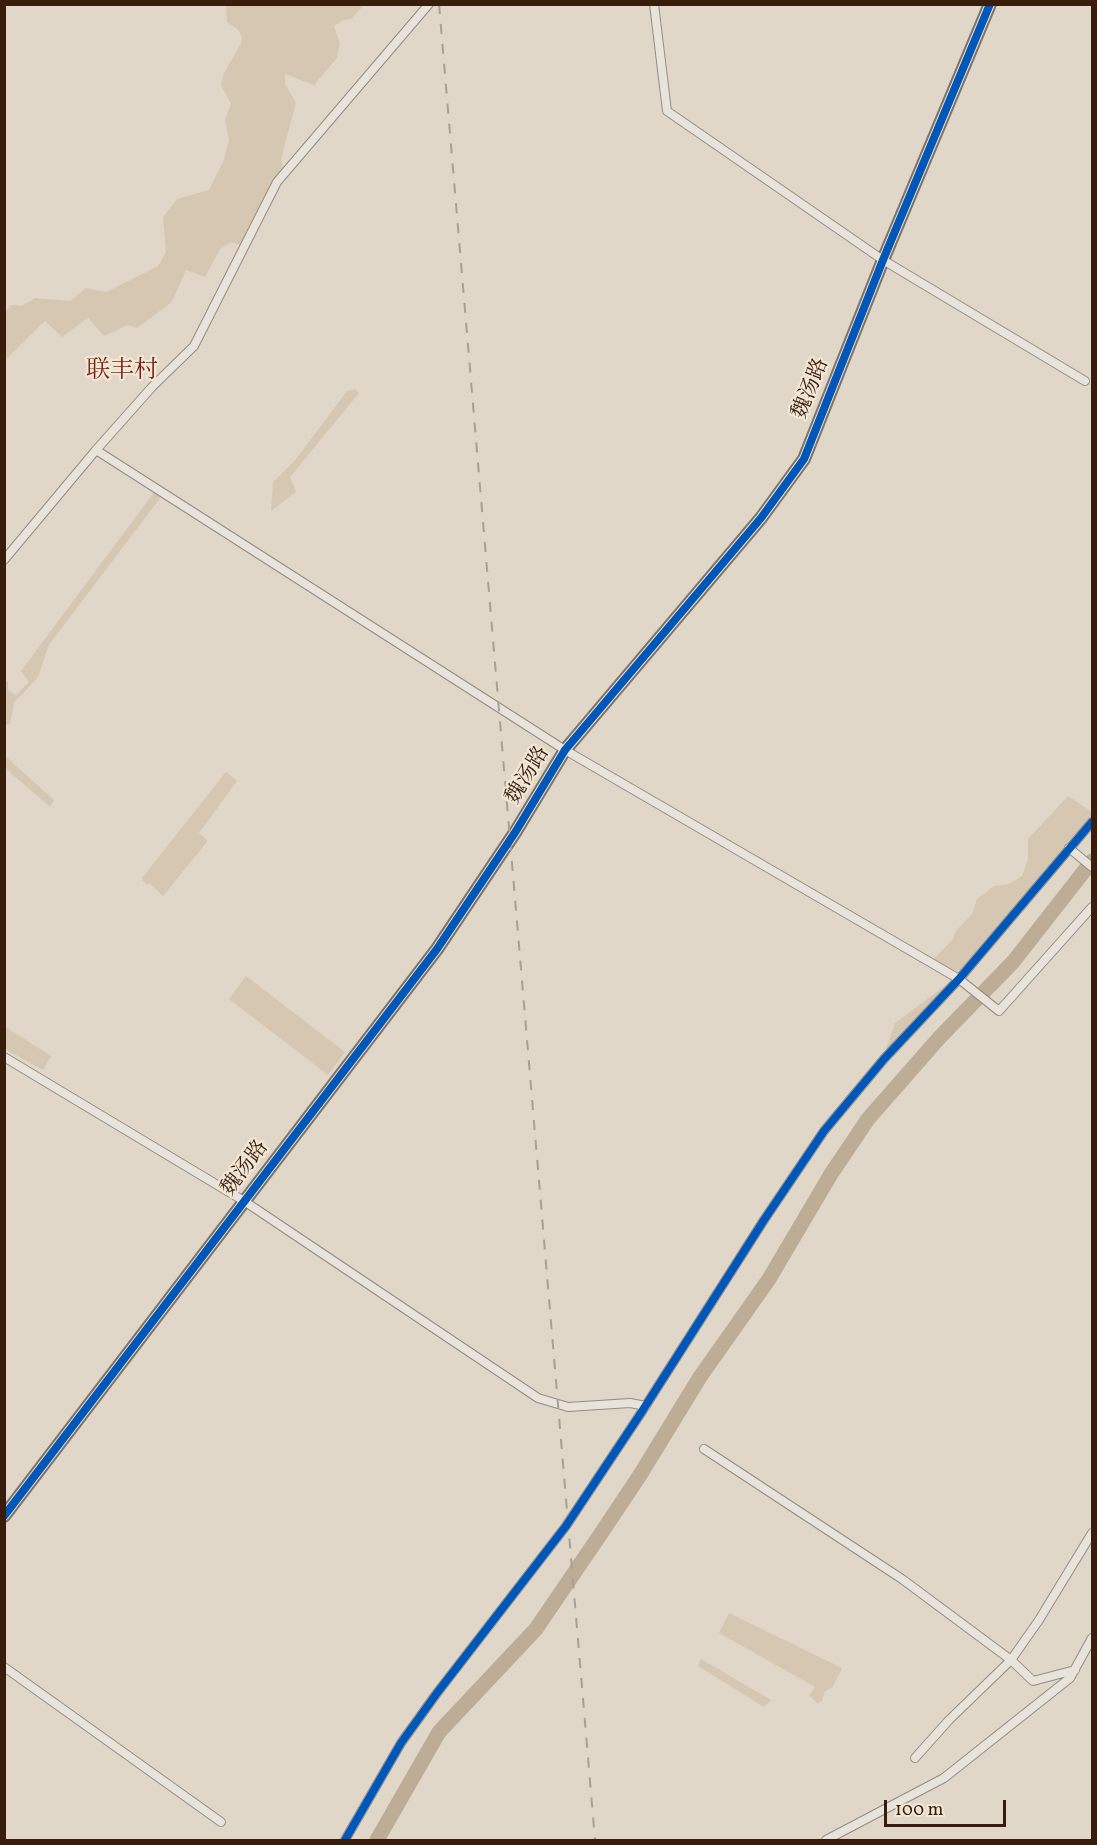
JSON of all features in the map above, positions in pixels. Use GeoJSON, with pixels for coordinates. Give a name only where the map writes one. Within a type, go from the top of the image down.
{"type":"FeatureCollection","features":[{"type":"Feature","properties":{"kind":"street"},"geometry":{"type":"LineString","coordinates":[[4,560],[96,450],[152,387],[194,346],[277,182],[429,4]]}},
{"type":"Feature","properties":{"kind":"street"},"geometry":{"type":"LineString","coordinates":[[654,4],[667,111],[883,260],[1085,381]]}},
{"type":"Feature","properties":{"kind":"street","name":"魏汤路"},"geometry":{"type":"LineString","coordinates":[[4,1516],[436,949],[516,831],[565,750],[761,518],[804,459],[883,260],[990,4]]}},
{"type":"Feature","properties":{"kind":"street"},"geometry":{"type":"LineString","coordinates":[[96,450],[565,750],[959,979],[999,1011],[1092,907]]}},
{"type":"Feature","properties":{"kind":"street"},"geometry":{"type":"LineString","coordinates":[[345,1840],[400,1743],[566,1526],[824,1131],[885,1059],[959,979],[1092,822]]}},
{"type":"Feature","properties":{"kind":"street"},"geometry":{"type":"LineString","coordinates":[[1069,848],[1092,867]]}},
{"type":"Feature","properties":{"kind":"street"},"geometry":{"type":"LineString","coordinates":[[4,1057],[244,1201],[538,1398],[568,1407],[614,1403],[646,1406]]}},
{"type":"Feature","properties":{"kind":"street"},"geometry":{"type":"LineString","coordinates":[[704,1449],[902,1579],[1011,1660],[1033,1681],[1075,1670]]}},
{"type":"Feature","properties":{"kind":"street"},"geometry":{"type":"LineString","coordinates":[[915,1758],[949,1720],[1011,1660],[1039,1620],[1092,1533]]}},
{"type":"Feature","properties":{"kind":"street"},"geometry":{"type":"LineString","coordinates":[[826,1840],[944,1778],[1070,1678],[1092,1638]]}},
{"type":"Feature","properties":{"kind":"street"},"geometry":{"type":"LineString","coordinates":[[4,1667],[221,1822]]}},
{"type":"Feature","properties":{"kind":"shaded area"},"geometry":{"type":"Polygon","coordinates":[[[226,5],[364,5],[351,19],[334,26],[340,44],[337,58],[314,85],[285,74],[285,84],[296,103],[281,159],[283,170],[242,246],[231,242],[220,249],[205,277],[186,270],[172,302],[137,328],[128,325],[104,336],[88,318],[62,337],[45,321],[5,360],[5,312],[11,305],[22,306],[35,298],[70,301],[86,288],[106,292],[158,266],[166,252],[163,217],[177,199],[209,190],[223,162],[229,140],[225,120],[231,104],[221,85],[224,73],[242,37],[238,30],[227,22],[226,5]]]}},
{"type":"Feature","properties":{"kind":"shaded area"},"geometry":{"type":"Polygon","coordinates":[[[355,389],[359,393],[290,477],[296,492],[271,511],[273,482],[296,459],[347,391],[355,389]]]}},
{"type":"Feature","properties":{"kind":"shaded area"},"geometry":{"type":"Polygon","coordinates":[[[155,491],[163,494],[49,645],[38,677],[14,703],[10,724],[5,725],[4,684],[8,680],[8,690],[16,695],[29,682],[21,671],[155,491]]]}},
{"type":"Feature","properties":{"kind":"shaded area"},"geometry":{"type":"Polygon","coordinates":[[[4,755],[54,800],[50,807],[5,768],[4,755]]]}},
{"type":"Feature","properties":{"kind":"shaded area"},"geometry":{"type":"Polygon","coordinates":[[[226,772],[237,781],[199,833],[207,842],[163,896],[142,878],[226,772]]]}},
{"type":"Feature","properties":{"kind":"shaded area"},"geometry":{"type":"Polygon","coordinates":[[[1068,796],[1092,812],[1092,819],[1079,834],[1076,833],[960,970],[956,971],[933,960],[972,914],[977,899],[994,886],[1009,884],[1022,876],[1028,859],[1028,839],[1068,796]]]}},
{"type":"Feature","properties":{"kind":"shaded area"},"geometry":{"type":"Polygon","coordinates":[[[246,976],[345,1052],[328,1075],[229,999],[246,976]]]}},
{"type":"Feature","properties":{"kind":"shaded area"},"geometry":{"type":"Polygon","coordinates":[[[946,985],[888,1053],[886,1049],[895,1023],[946,985]]]}},
{"type":"Feature","properties":{"kind":"shaded area"},"geometry":{"type":"Polygon","coordinates":[[[4,1026],[51,1056],[43,1070],[5,1049],[4,1026]]]}},
{"type":"Feature","properties":{"kind":"shaded area"},"geometry":{"type":"Polygon","coordinates":[[[729,1613],[842,1668],[832,1688],[825,1691],[822,1701],[818,1704],[809,1695],[815,1687],[719,1633],[729,1613]]]}},
{"type":"Feature","properties":{"kind":"shaded area"},"geometry":{"type":"Polygon","coordinates":[[[701,1659],[771,1700],[764,1707],[698,1666],[701,1659]]]}},
{"type":"Feature","properties":{"kind":"waterway"},"geometry":{"type":"LineString","coordinates":[[377,1840],[439,1732],[536,1629],[640,1475],[700,1377],[769,1279],[831,1174],[868,1119],[939,1038],[1013,962],[1092,861]]}},
{"type":"Feature","properties":{"kind":"railway"},"geometry":{"type":"LineString","coordinates":[[439,4],[595,1840]]}},
{"type":"Feature","properties":{"kind":"cycle path"},"geometry":{"type":"LineString","coordinates":[[4,1516],[437,949],[516,831],[565,750],[761,518],[804,459],[883,260],[990,4]]}},
{"type":"Feature","properties":{"kind":"cycle path"},"geometry":{"type":"LineString","coordinates":[[345,1840],[401,1743],[566,1526],[824,1131],[884,1059],[959,979],[1092,822]]}},
{"type":"Feature","properties":{"kind":"district","name":"联丰村"},"geometry":{"type":"Point","coordinates":[122,373]}}]}
